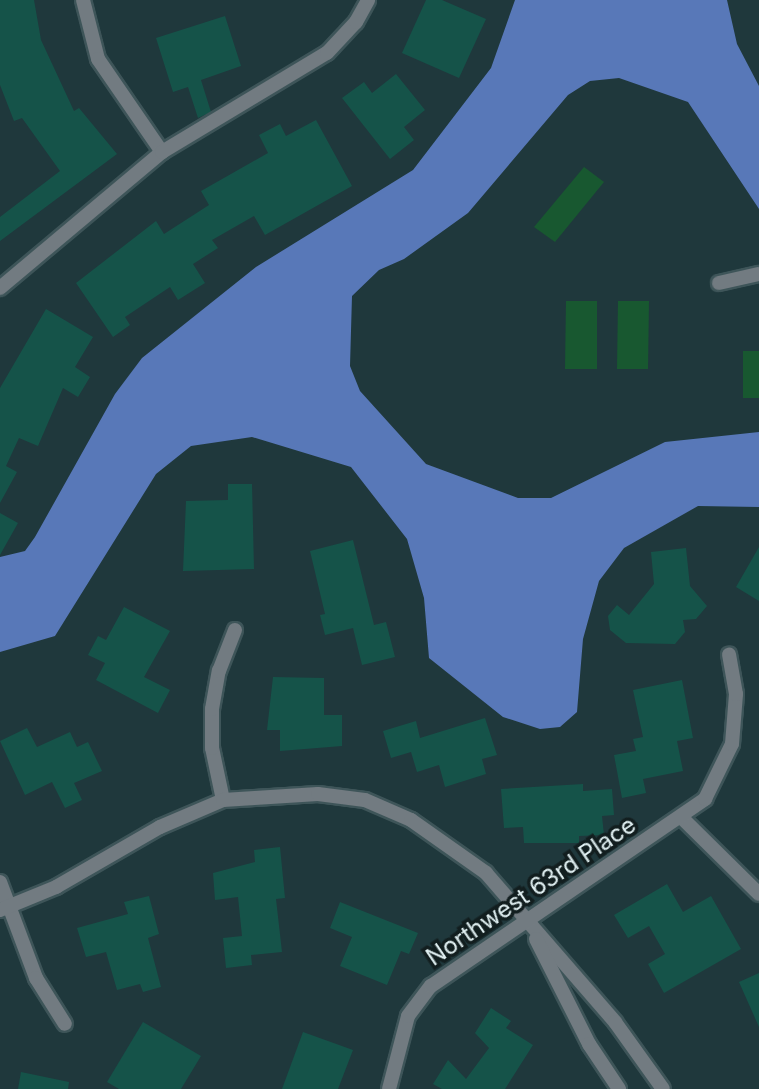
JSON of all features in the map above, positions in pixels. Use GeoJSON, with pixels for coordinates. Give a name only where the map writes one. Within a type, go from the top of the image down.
{"type":"FeatureCollection","features":[{"type":"Feature","properties":{"kind":"street"},"geometry":{"type":"LineString","coordinates":[[83,0],[98,59],[162,152]]}},
{"type":"Feature","properties":{"kind":"street"},"geometry":{"type":"LineString","coordinates":[[0,288],[162,152],[327,53],[356,22],[368,0]]}},
{"type":"Feature","properties":{"kind":"street"},"geometry":{"type":"LineString","coordinates":[[719,283],[759,274]]}},
{"type":"Feature","properties":{"kind":"street"},"geometry":{"type":"LineString","coordinates":[[223,800],[212,748],[212,709],[219,671],[235,630]]}},
{"type":"Feature","properties":{"kind":"street","name":"Northwest 63rd Place"},"geometry":{"type":"LineString","coordinates":[[389,1089],[408,1016],[431,986],[526,919],[682,818],[705,799],[733,744],[736,694],[729,655]]}},
{"type":"Feature","properties":{"kind":"street"},"geometry":{"type":"LineString","coordinates":[[4,908],[223,800],[318,794],[365,800],[453,846],[486,873],[615,1022],[663,1089]]}},
{"type":"Feature","properties":{"kind":"street"},"geometry":{"type":"LineString","coordinates":[[682,818],[759,894]]}},
{"type":"Feature","properties":{"kind":"street"},"geometry":{"type":"LineString","coordinates":[[0,882],[4,908],[36,978],[65,1024]]}},
{"type":"Feature","properties":{"kind":"street"},"geometry":{"type":"LineString","coordinates":[[526,919],[589,1044],[619,1089]]}},
{"type":"Feature","properties":{"kind":"green space"},"geometry":{"type":"Polygon","coordinates":[[[584,167],[604,182],[555,242],[534,227],[584,167]]]}},
{"type":"Feature","properties":{"kind":"green space"},"geometry":{"type":"Polygon","coordinates":[[[566,301],[597,301],[597,369],[565,369],[566,301]]]}},
{"type":"Feature","properties":{"kind":"green space"},"geometry":{"type":"Polygon","coordinates":[[[618,301],[649,301],[648,369],[617,369],[618,301]]]}},
{"type":"Feature","properties":{"kind":"green space"},"geometry":{"type":"Polygon","coordinates":[[[743,351],[759,351],[759,398],[743,398],[743,351]]]}},
{"type":"Feature","properties":{"kind":"water"},"geometry":{"type":"Polygon","coordinates":[[[515,0],[727,0],[737,44],[759,86],[759,209],[688,102],[619,78],[590,81],[568,95],[468,213],[404,259],[379,270],[352,296],[350,366],[360,391],[426,464],[518,498],[551,498],[665,442],[759,432],[759,507],[698,506],[624,548],[599,581],[583,639],[577,712],[560,727],[540,729],[503,717],[429,658],[424,598],[407,539],[351,467],[252,437],[191,446],[156,474],[55,636],[0,652],[0,557],[25,551],[35,537],[115,394],[142,358],[256,267],[413,170],[491,68],[515,0]]]}},
{"type":"Feature","properties":{"kind":"building"},"geometry":{"type":"Polygon","coordinates":[[[0,0],[34,0],[41,40],[74,111],[79,108],[117,154],[0,241],[0,217],[60,171],[22,118],[14,121],[0,85],[0,0]]]}},
{"type":"Feature","properties":{"kind":"building"},"geometry":{"type":"Polygon","coordinates":[[[426,0],[442,0],[486,19],[459,78],[402,53],[426,0]]]}},
{"type":"Feature","properties":{"kind":"building"},"geometry":{"type":"Polygon","coordinates":[[[225,16],[241,66],[201,80],[211,112],[198,118],[188,87],[173,92],[156,38],[225,16]]]}},
{"type":"Feature","properties":{"kind":"building"},"geometry":{"type":"Polygon","coordinates":[[[396,74],[425,110],[404,127],[414,140],[390,159],[342,98],[364,82],[372,93],[396,74]]]}},
{"type":"Feature","properties":{"kind":"building"},"geometry":{"type":"Polygon","coordinates":[[[316,120],[352,186],[265,235],[254,216],[212,240],[218,248],[193,264],[205,283],[178,300],[170,287],[125,317],[130,325],[113,337],[76,283],[156,221],[164,234],[209,205],[201,191],[268,153],[259,135],[280,124],[286,136],[316,120]]]}},
{"type":"Feature","properties":{"kind":"building"},"geometry":{"type":"Polygon","coordinates":[[[46,309],[93,337],[75,367],[90,377],[78,397],[63,388],[38,446],[19,438],[6,466],[17,472],[0,503],[0,388],[46,309]]]}},
{"type":"Feature","properties":{"kind":"building"},"geometry":{"type":"Polygon","coordinates":[[[228,484],[252,484],[254,569],[183,571],[186,501],[228,500],[228,484]]]}},
{"type":"Feature","properties":{"kind":"building"},"geometry":{"type":"Polygon","coordinates":[[[0,513],[18,523],[0,555],[0,513]]]}},
{"type":"Feature","properties":{"kind":"building"},"geometry":{"type":"Polygon","coordinates":[[[353,540],[374,625],[386,622],[395,657],[362,665],[353,628],[325,635],[320,615],[325,614],[310,551],[353,540]]]}},
{"type":"Feature","properties":{"kind":"building"},"geometry":{"type":"Polygon","coordinates":[[[759,547],[759,601],[736,587],[759,547]]]}},
{"type":"Feature","properties":{"kind":"building"},"geometry":{"type":"Polygon","coordinates":[[[686,548],[690,586],[707,606],[696,619],[683,620],[685,632],[675,644],[626,643],[610,630],[608,616],[617,605],[629,615],[654,584],[651,552],[686,548]]]}},
{"type":"Feature","properties":{"kind":"building"},"geometry":{"type":"Polygon","coordinates":[[[124,607],[170,631],[144,677],[170,690],[158,713],[96,680],[105,663],[88,655],[98,636],[106,640],[124,607]]]}},
{"type":"Feature","properties":{"kind":"building"},"geometry":{"type":"Polygon","coordinates":[[[273,677],[324,678],[324,715],[342,715],[342,746],[280,751],[280,730],[267,730],[273,677]]]}},
{"type":"Feature","properties":{"kind":"building"},"geometry":{"type":"Polygon","coordinates":[[[682,680],[693,738],[677,741],[683,771],[643,779],[646,793],[622,798],[614,755],[636,751],[633,739],[643,737],[633,690],[682,680]]]}},
{"type":"Feature","properties":{"kind":"building"},"geometry":{"type":"Polygon","coordinates":[[[485,718],[497,755],[482,759],[486,774],[445,787],[439,765],[417,772],[411,752],[391,758],[383,731],[416,721],[420,738],[485,718]]]}},
{"type":"Feature","properties":{"kind":"building"},"geometry":{"type":"Polygon","coordinates":[[[27,728],[37,747],[70,732],[77,747],[88,742],[102,771],[74,783],[82,800],[65,808],[52,782],[25,795],[0,741],[27,728]]]}},
{"type":"Feature","properties":{"kind":"building"},"geometry":{"type":"Polygon","coordinates":[[[583,784],[583,791],[612,789],[614,815],[602,816],[604,835],[579,836],[579,843],[524,843],[523,827],[504,828],[501,789],[583,784]]]}},
{"type":"Feature","properties":{"kind":"building"},"geometry":{"type":"Polygon","coordinates":[[[280,847],[285,898],[276,899],[282,952],[251,955],[252,965],[226,968],[223,938],[242,936],[238,897],[215,900],[213,873],[255,862],[254,850],[280,847]]]}},
{"type":"Feature","properties":{"kind":"building"},"geometry":{"type":"Polygon","coordinates":[[[667,884],[683,912],[711,896],[741,949],[664,993],[648,964],[665,954],[649,926],[628,938],[614,915],[667,884]]]}},
{"type":"Feature","properties":{"kind":"building"},"geometry":{"type":"Polygon","coordinates":[[[149,896],[159,934],[148,938],[161,987],[143,992],[140,984],[117,990],[106,952],[86,957],[77,928],[128,914],[124,902],[149,896]]]}},
{"type":"Feature","properties":{"kind":"building"},"geometry":{"type":"Polygon","coordinates":[[[340,902],[418,933],[409,954],[401,951],[387,985],[340,966],[352,937],[330,928],[340,902]]]}},
{"type":"Feature","properties":{"kind":"building"},"geometry":{"type":"Polygon","coordinates":[[[759,973],[759,1027],[739,982],[759,973]]]}},
{"type":"Feature","properties":{"kind":"building"},"geometry":{"type":"Polygon","coordinates":[[[491,1008],[511,1021],[506,1028],[533,1045],[505,1089],[442,1089],[433,1084],[448,1060],[466,1079],[489,1048],[475,1033],[491,1008]]]}},
{"type":"Feature","properties":{"kind":"building"},"geometry":{"type":"Polygon","coordinates":[[[143,1022],[201,1056],[181,1089],[119,1089],[107,1082],[143,1022]]]}},
{"type":"Feature","properties":{"kind":"building"},"geometry":{"type":"Polygon","coordinates":[[[303,1032],[353,1050],[338,1089],[282,1089],[303,1032]]]}},
{"type":"Feature","properties":{"kind":"building"},"geometry":{"type":"Polygon","coordinates":[[[21,1072],[69,1082],[68,1089],[18,1089],[21,1072]]]}}]}
